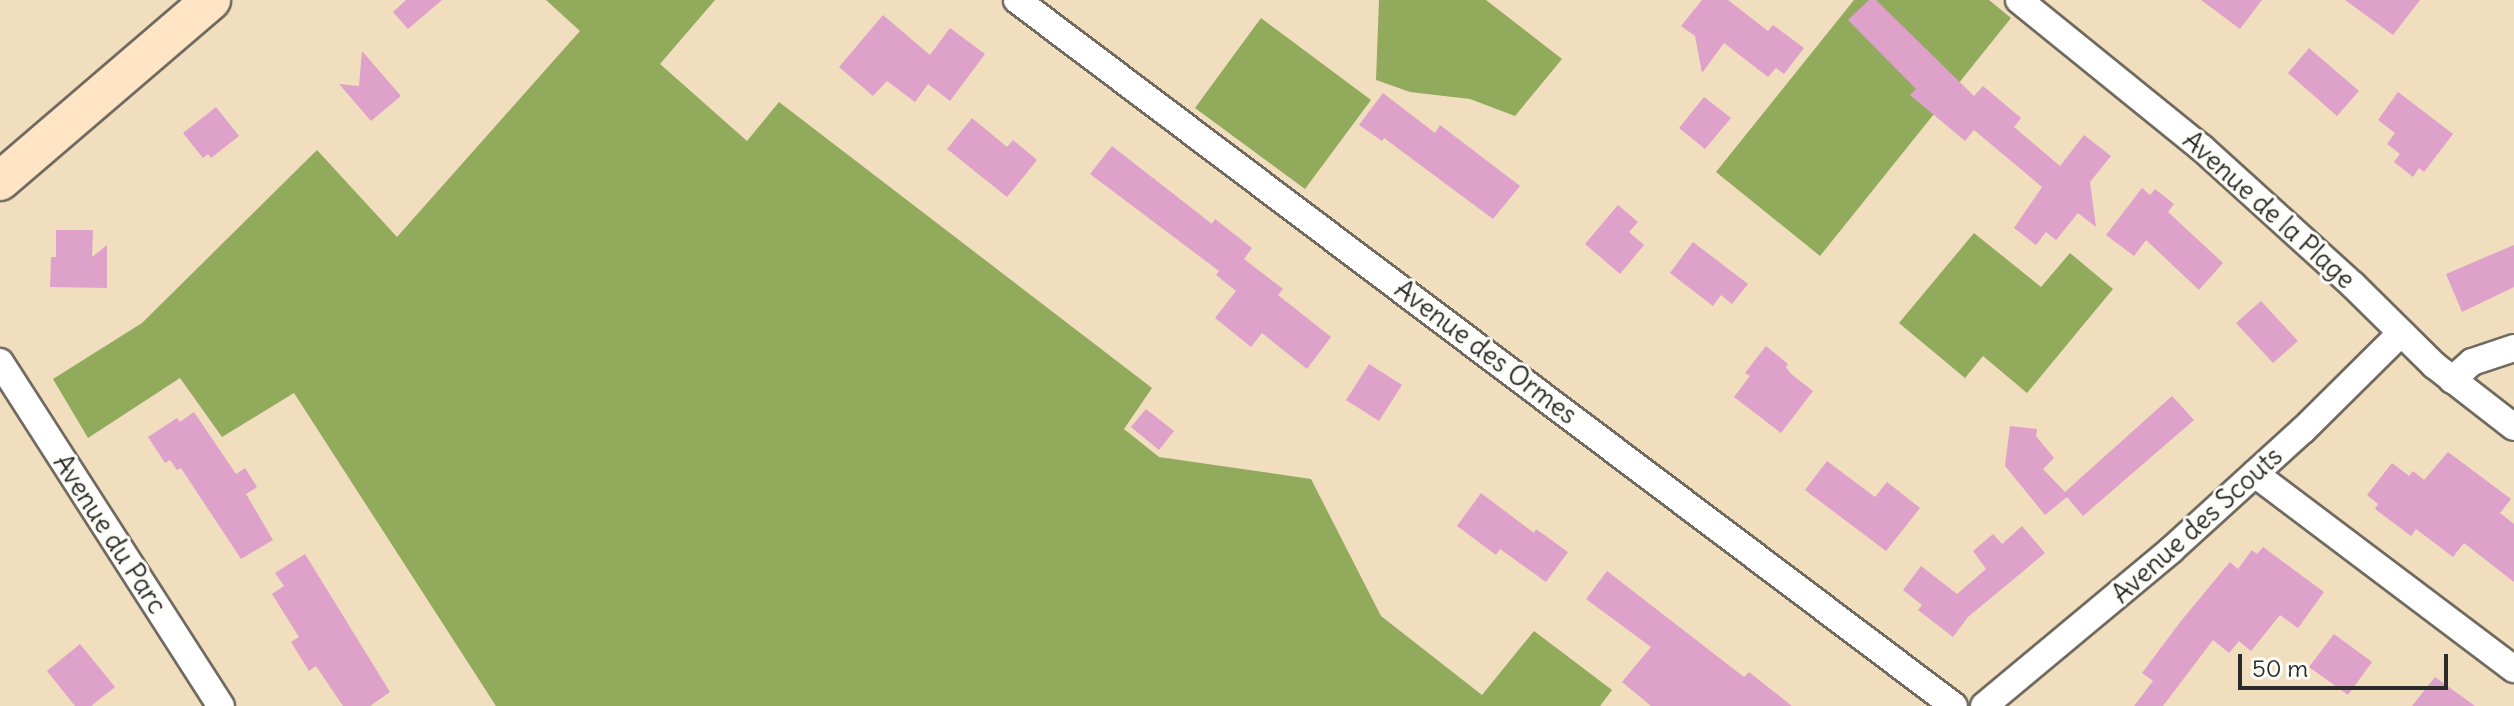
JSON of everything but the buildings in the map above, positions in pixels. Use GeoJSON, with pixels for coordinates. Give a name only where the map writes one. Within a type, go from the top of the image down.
{"type":"FeatureCollection","features":[{"type":"Feature","properties":{"kind":"street"},"geometry":{"type":"LineString","coordinates":[[0,181],[211,0]]}},
{"type":"Feature","properties":{"kind":"street","name":"Avenue des Ormes"},"geometry":{"type":"LineString","coordinates":[[1017,0],[1954,706]]}},
{"type":"Feature","properties":{"kind":"street","name":"Avenue de la Plage"},"geometry":{"type":"LineString","coordinates":[[2019,0],[2202,148],[2452,380],[2514,427]]}},
{"type":"Feature","properties":{"kind":"street","name":"Avenue des Scouts"},"geometry":{"type":"LineString","coordinates":[[1984,706],[2084,626],[2255,474],[2401,333]]}},
{"type":"Feature","properties":{"kind":"street"},"geometry":{"type":"LineString","coordinates":[[2452,380],[2472,362],[2514,348]]}},
{"type":"Feature","properties":{"kind":"street","name":"Avenue du Parc"},"geometry":{"type":"LineString","coordinates":[[0,362],[221,706]]}},
{"type":"Feature","properties":{"kind":"street"},"geometry":{"type":"LineString","coordinates":[[2255,474],[2514,669]]}},
{"type":"Feature","properties":{"kind":"green space"},"geometry":{"type":"Polygon","coordinates":[[[546,0],[715,0],[660,64],[747,141],[779,102],[1152,388],[1124,429],[1159,457],[1311,479],[1381,616],[1482,695],[1534,631],[1612,690],[1600,706],[496,706],[294,393],[222,437],[180,378],[88,438],[53,379],[142,323],[317,150],[397,237],[580,31],[546,0]]]}},
{"type":"Feature","properties":{"kind":"green space"},"geometry":{"type":"Polygon","coordinates":[[[1379,0],[1486,0],[1562,59],[1515,116],[1470,99],[1410,92],[1376,80],[1379,0]]]}},
{"type":"Feature","properties":{"kind":"green space"},"geometry":{"type":"Polygon","coordinates":[[[1854,0],[1989,0],[2011,18],[1820,256],[1716,172],[1854,0]]]}},
{"type":"Feature","properties":{"kind":"green space"},"geometry":{"type":"Polygon","coordinates":[[[1261,18],[1371,100],[1305,189],[1195,108],[1261,18]]]}},
{"type":"Feature","properties":{"kind":"green space"},"geometry":{"type":"Polygon","coordinates":[[[1974,233],[2041,287],[2070,253],[2113,289],[2027,393],[1983,356],[1965,378],[1899,323],[1974,233]]]}}]}
